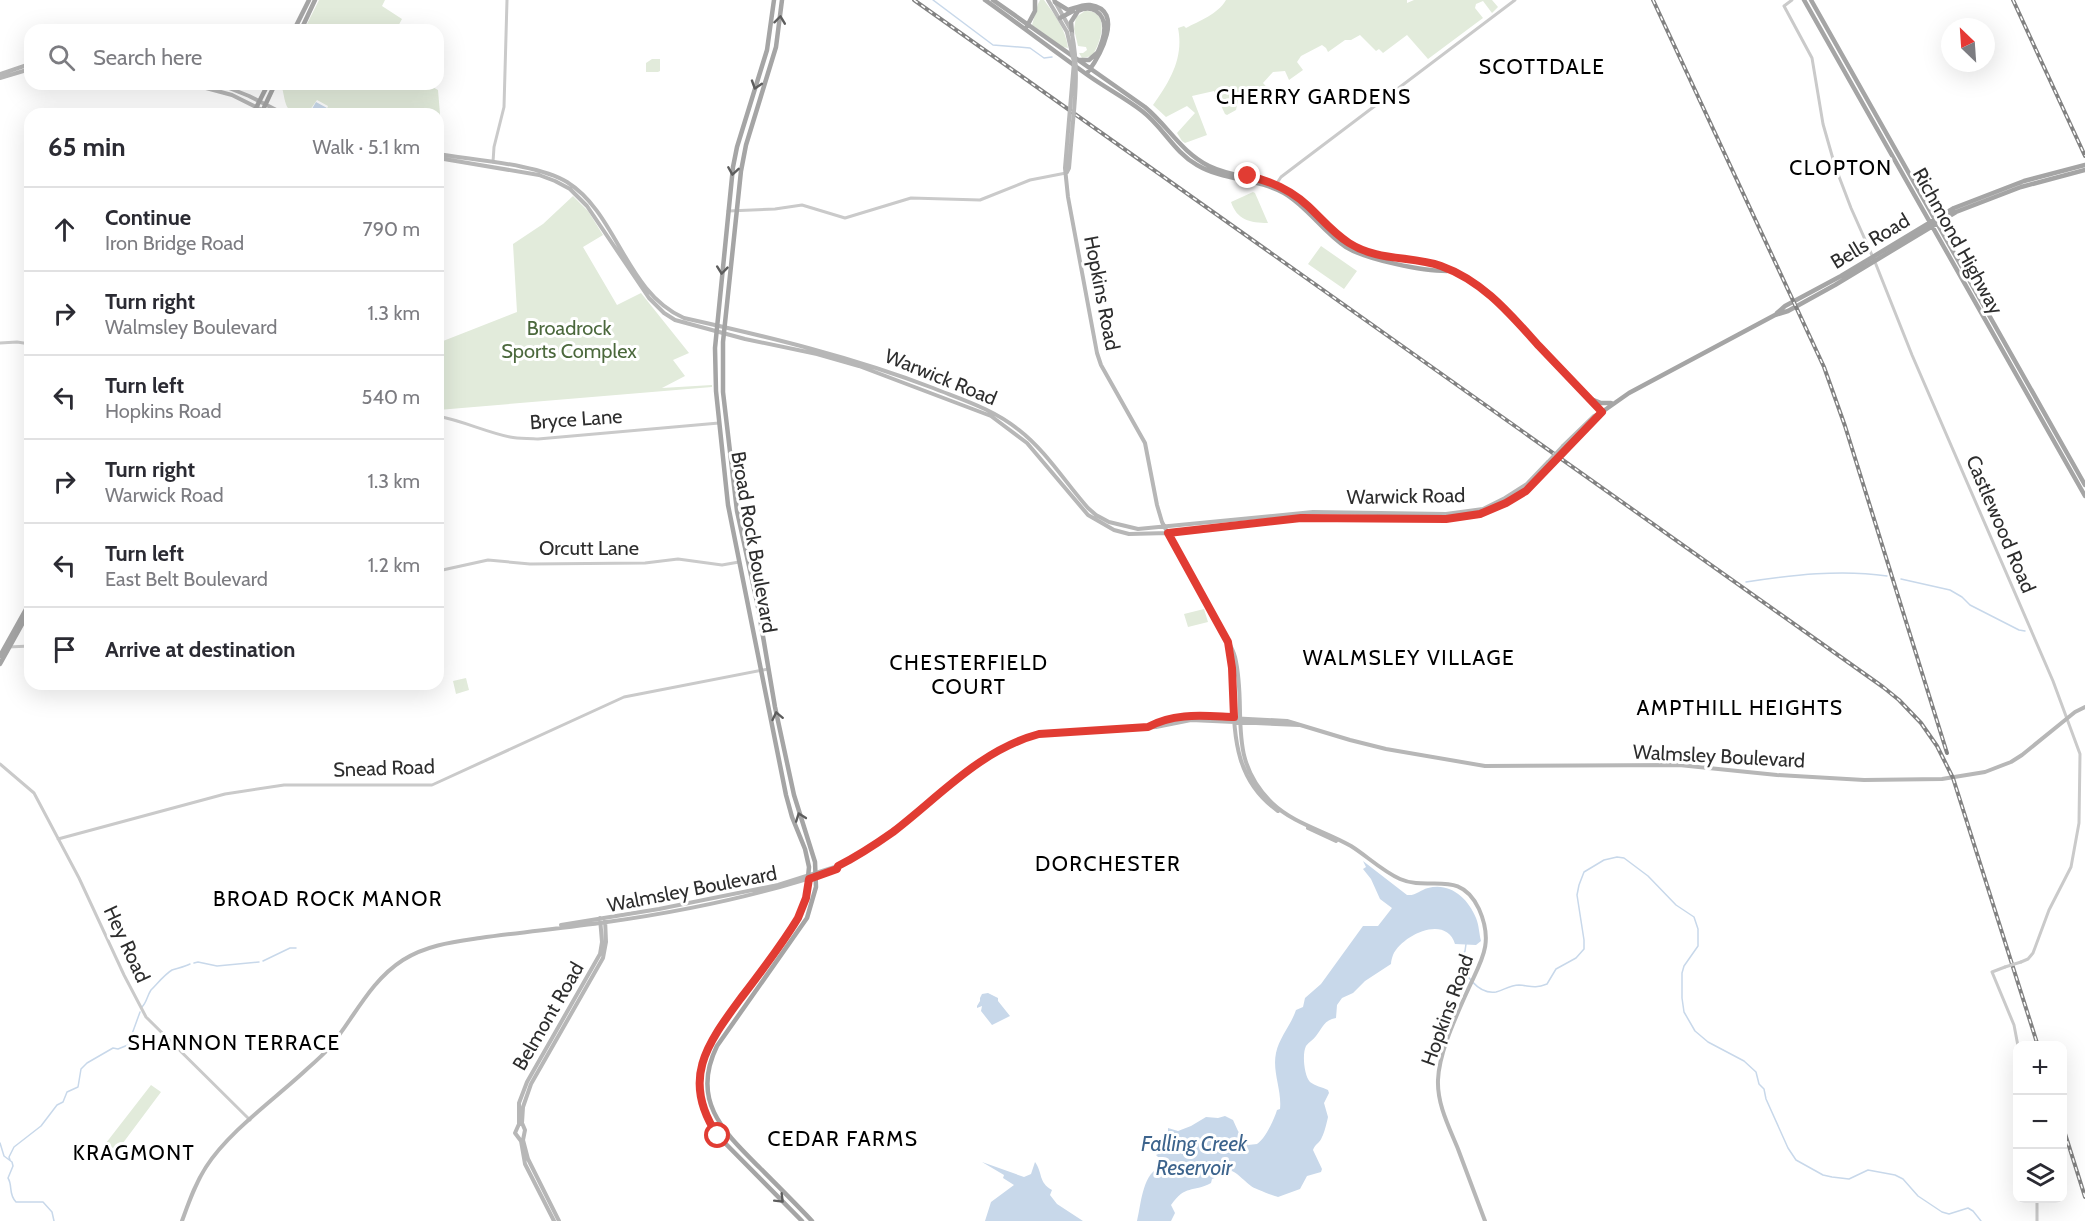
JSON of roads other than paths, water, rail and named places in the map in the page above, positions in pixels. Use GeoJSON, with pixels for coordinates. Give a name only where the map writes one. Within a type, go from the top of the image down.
{"type":"FeatureCollection","features":[{"type":"Feature","properties":{"kind":"main road"},"geometry":{"type":"LineString","coordinates":[[297,24],[309,0]]}},
{"type":"Feature","properties":{"kind":"main road"},"geometry":{"type":"LineString","coordinates":[[304,24],[315,0]]}},
{"type":"Feature","properties":{"kind":"main road","name":"Broad Rock Boulevard"},"geometry":{"type":"LineString","coordinates":[[774,0],[767,50],[737,147],[728,212],[717,325],[715,373],[728,505],[786,795],[805,849],[808,876]]}},
{"type":"Feature","properties":{"kind":"main road","name":"Broad Rock Boulevard"},"geometry":{"type":"LineString","coordinates":[[782,0],[776,47],[744,154],[724,327],[723,392],[737,511],[794,797],[813,850],[817,874]]}},
{"type":"Feature","properties":{"kind":"main road"},"geometry":{"type":"LineString","coordinates":[[986,0],[1144,112],[1173,145],[1197,165],[1223,176],[1275,186],[1293,199],[1346,247],[1362,254],[1383,261],[1450,271]]}},
{"type":"Feature","properties":{"kind":"main road"},"geometry":{"type":"LineString","coordinates":[[993,0],[1027,28],[1076,60],[1088,71],[1145,107],[1178,143],[1208,165],[1291,192],[1335,232],[1358,248],[1442,266],[1472,280],[1487,291],[1602,412]]}},
{"type":"Feature","properties":{"kind":"main road"},"geometry":{"type":"LineString","coordinates":[[1027,28],[1035,11],[1035,0]]}},
{"type":"Feature","properties":{"kind":"main road","name":"Hopkins Road"},"geometry":{"type":"LineString","coordinates":[[1048,0],[1062,17]]}},
{"type":"Feature","properties":{"kind":"main road","name":"Richmond Highway"},"geometry":{"type":"LineString","coordinates":[[1804,0],[2085,484]]}},
{"type":"Feature","properties":{"kind":"main road","name":"Richmond Highway"},"geometry":{"type":"LineString","coordinates":[[1811,0],[2085,496]]}},
{"type":"Feature","properties":{"kind":"main road"},"geometry":{"type":"LineString","coordinates":[[1055,1],[1068,10],[1080,6],[1094,6],[1102,10],[1106,16],[1107,36],[1088,71]]}},
{"type":"Feature","properties":{"kind":"main road","name":"Hopkins Road"},"geometry":{"type":"LineString","coordinates":[[1055,1],[1069,33],[1074,62],[1071,121],[1065,168],[1068,197],[1096,353],[1146,446],[1158,507],[1168,533],[1228,642],[1234,668],[1236,743],[1242,765],[1261,797],[1291,820],[1356,850],[1394,876],[1411,883],[1450,884],[1463,890],[1474,900],[1482,917],[1486,940],[1484,958],[1446,1044],[1438,1070],[1438,1084],[1442,1107],[1485,1221]]}},
{"type":"Feature","properties":{"kind":"main road"},"geometry":{"type":"LineString","coordinates":[[1062,17],[1080,6]]}},
{"type":"Feature","properties":{"kind":"main road"},"geometry":{"type":"LineString","coordinates":[[1069,33],[1071,22],[1078,11],[1089,9],[1098,12],[1103,19],[1104,27],[1097,68],[1102,78]]}},
{"type":"Feature","properties":{"kind":"main road"},"geometry":{"type":"LineString","coordinates":[[1076,60],[1089,60],[1099,53]]}},
{"type":"Feature","properties":{"kind":"main road"},"geometry":{"type":"LineString","coordinates":[[0,76],[24,68]]}},
{"type":"Feature","properties":{"kind":"main road"},"geometry":{"type":"LineString","coordinates":[[217,90],[273,108]]}},
{"type":"Feature","properties":{"kind":"main road"},"geometry":{"type":"LineString","coordinates":[[231,90],[258,104],[260,108]]}},
{"type":"Feature","properties":{"kind":"main road"},"geometry":{"type":"LineString","coordinates":[[256,108],[265,90]]}},
{"type":"Feature","properties":{"kind":"main road"},"geometry":{"type":"LineString","coordinates":[[264,108],[272,90]]}},
{"type":"Feature","properties":{"kind":"main road","name":"Warwick Road"},"geometry":{"type":"LineString","coordinates":[[444,157],[539,171],[568,183],[592,205],[655,299],[684,318],[776,338],[872,365],[986,408],[1029,439],[1082,502],[1096,515],[1130,529],[1166,528],[1313,512],[1458,513],[1482,508],[1505,498],[1527,484],[1550,464]]}},
{"type":"Feature","properties":{"kind":"main road","name":"Warwick Road"},"geometry":{"type":"LineString","coordinates":[[493,165],[539,175],[570,189],[587,206],[655,305],[675,320],[859,366],[980,411],[996,419],[1027,443],[1083,510],[1114,530],[1129,534],[1168,533],[1301,518],[1459,518],[1480,514],[1526,491],[1594,416],[1602,412]]}},
{"type":"Feature","properties":{"kind":"main road","name":"Bells Road"},"geometry":{"type":"LineString","coordinates":[[1602,412],[1614,402],[1775,315],[1797,306],[1958,206],[2010,186],[2085,165]]}},
{"type":"Feature","properties":{"kind":"main road","name":"Bells Road"},"geometry":{"type":"LineString","coordinates":[[1933,223],[2015,189],[2085,170]]}},
{"type":"Feature","properties":{"kind":"main road"},"geometry":{"type":"LineString","coordinates":[[1314,212],[1316,219]]}},
{"type":"Feature","properties":{"kind":"main road"},"geometry":{"type":"LineString","coordinates":[[1588,398],[1600,403],[1614,402]]}},
{"type":"Feature","properties":{"kind":"main road"},"geometry":{"type":"LineString","coordinates":[[0,664],[24,614]]}},
{"type":"Feature","properties":{"kind":"main road"},"geometry":{"type":"LineString","coordinates":[[0,656],[24,620]]}},
{"type":"Feature","properties":{"kind":"main road","name":"Walmsley Boulevard"},"geometry":{"type":"LineString","coordinates":[[182,1221],[205,1168],[223,1145],[322,1055],[380,980],[403,960],[433,946],[603,920],[777,885],[817,874],[838,866],[893,832],[972,767],[1012,744],[1039,734],[1156,727],[1191,720],[1237,720],[1299,725],[1386,749],[1485,766],[1679,765],[1758,774],[1890,780],[1954,778],[1985,772],[2022,755],[2085,707]]}},
{"type":"Feature","properties":{"kind":"main road"},"geometry":{"type":"LineString","coordinates":[[812,1221],[723,1129],[711,1106],[707,1083],[710,1063],[717,1046],[807,918],[814,897],[817,874]]}},
{"type":"Feature","properties":{"kind":"main road"},"geometry":{"type":"LineString","coordinates":[[802,1221],[718,1136],[703,1109],[699,1080],[704,1056],[711,1041],[798,918],[806,898],[808,876]]}},
{"type":"Feature","properties":{"kind":"main road","name":"Belmont Road"},"geometry":{"type":"LineString","coordinates":[[559,1221],[528,1159],[523,1140],[526,1132],[522,1121],[523,1107],[531,1084],[603,958],[606,942],[603,920]]}},
{"type":"Feature","properties":{"kind":"main road","name":"Belmont Road"},"geometry":{"type":"LineString","coordinates":[[554,1221],[525,1164],[518,1136],[515,1133],[519,1103],[527,1082],[600,954],[603,920]]}},
{"type":"Feature","properties":{"kind":"main road"},"geometry":{"type":"LineString","coordinates":[[517,1128],[523,1128]]}},
{"type":"Feature","properties":{"kind":"main road"},"geometry":{"type":"LineString","coordinates":[[518,1136],[524,1135]]}},
{"type":"Feature","properties":{"kind":"street"},"geometry":{"type":"LineString","coordinates":[[493,165],[494,147],[504,107],[507,0]]}},
{"type":"Feature","properties":{"kind":"street"},"geometry":{"type":"LineString","coordinates":[[1275,186],[1281,177],[1302,160],[1515,0]]}},
{"type":"Feature","properties":{"kind":"street","name":"Castlewood Road"},"geometry":{"type":"LineString","coordinates":[[1792,0],[1785,3],[1784,7],[1813,59],[1822,120],[1835,166],[1912,356],[2077,743],[2080,760],[2080,815],[2073,858],[2049,910],[2033,953],[2028,959],[1992,972],[2014,1025],[2017,1041]]}},
{"type":"Feature","properties":{"kind":"street"},"geometry":{"type":"LineString","coordinates":[[728,212],[802,205],[845,218],[911,198],[980,200],[1030,180],[1066,173]]}},
{"type":"Feature","properties":{"kind":"street"},"geometry":{"type":"LineString","coordinates":[[0,343],[24,343]]}},
{"type":"Feature","properties":{"kind":"street","name":"Bryce Lane"},"geometry":{"type":"LineString","coordinates":[[444,417],[502,435],[523,438],[719,423]]}},
{"type":"Feature","properties":{"kind":"street","name":"Orcutt Lane"},"geometry":{"type":"LineString","coordinates":[[444,570],[491,560],[530,564],[645,563],[684,559],[722,565],[741,562]]}},
{"type":"Feature","properties":{"kind":"street"},"geometry":{"type":"LineString","coordinates":[[7,647],[24,646]]}},
{"type":"Feature","properties":{"kind":"street","name":"Snead Road"},"geometry":{"type":"LineString","coordinates":[[58,839],[225,794],[284,785],[432,785],[624,697],[768,669]]}},
{"type":"Feature","properties":{"kind":"street","name":"Hey Road"},"geometry":{"type":"LineString","coordinates":[[0,764],[34,793],[146,1017],[250,1120]]}},
{"type":"Feature","properties":{"kind":"street"},"geometry":{"type":"LineString","coordinates":[[2037,1203],[2037,1221]]}},
{"type":"Feature","properties":{"kind":"water"},"geometry":{"type":"Polygon","coordinates":[[[316,102],[327,108],[312,108],[316,102]]]}},
{"type":"Feature","properties":{"kind":"water","name":"Falling Creek Reservoir"},"geometry":{"type":"Polygon","coordinates":[[[1363,861],[1407,895],[1436,887],[1444,887],[1457,893],[1473,911],[1481,941],[1476,945],[1455,944],[1450,935],[1443,930],[1434,929],[1414,935],[1398,948],[1391,964],[1365,981],[1353,993],[1342,998],[1337,1005],[1336,1018],[1326,1022],[1306,1046],[1304,1059],[1308,1079],[1328,1090],[1329,1093],[1324,1103],[1328,1117],[1325,1128],[1313,1150],[1322,1169],[1321,1172],[1307,1176],[1300,1189],[1278,1197],[1253,1187],[1232,1171],[1212,1179],[1211,1183],[1204,1186],[1185,1191],[1176,1198],[1171,1205],[1175,1213],[1171,1221],[1137,1221],[1145,1185],[1158,1168],[1159,1158],[1156,1155],[1160,1153],[1161,1148],[1164,1148],[1168,1140],[1168,1128],[1178,1131],[1206,1117],[1225,1116],[1233,1120],[1248,1145],[1257,1144],[1266,1134],[1277,1110],[1280,1109],[1275,1067],[1276,1053],[1296,1010],[1303,1007],[1305,998],[1321,984],[1363,926],[1378,926],[1392,908],[1380,899],[1371,879],[1363,869],[1366,867],[1363,861]]]}},
{"type":"Feature","properties":{"kind":"water"},"geometry":{"type":"Polygon","coordinates":[[[988,993],[998,998],[1010,1016],[992,1025],[981,1011],[982,1006],[977,1008],[982,994],[988,993]]]}},
{"type":"Feature","properties":{"kind":"water"},"geometry":{"type":"Polygon","coordinates":[[[982,1162],[1024,1177],[1031,1174],[1035,1162],[1043,1181],[1052,1190],[1050,1195],[1057,1204],[1083,1221],[985,1221],[991,1202],[1014,1185],[1003,1178],[1004,1175],[982,1162]]]}},
{"type":"Feature","properties":{"kind":"waterway"},"geometry":{"type":"LineString","coordinates":[[933,0],[993,45],[1030,48],[1044,58],[1052,57]]}},
{"type":"Feature","properties":{"kind":"waterway"},"geometry":{"type":"LineString","coordinates":[[1746,582],[1834,573],[1887,576]]}},
{"type":"Feature","properties":{"kind":"waterway"},"geometry":{"type":"LineString","coordinates":[[1901,579],[1950,590],[1970,605],[2025,631]]}},
{"type":"Feature","properties":{"kind":"waterway"},"geometry":{"type":"LineString","coordinates":[[1466,944],[1460,959],[1462,965],[1472,982],[1483,990],[1496,992],[1516,985],[1536,987],[1547,984],[1556,969],[1576,958],[1584,949],[1577,895],[1584,872],[1604,860],[1624,858],[1648,876],[1676,905],[1694,917],[1698,929],[1698,946],[1684,966],[1682,973],[1684,1012],[1695,1031],[1708,1042],[1744,1061],[1756,1072],[1759,1084],[1764,1089],[1766,1099],[1788,1148],[1796,1160],[1823,1175],[1832,1177],[1849,1179],[1868,1170],[1895,1175],[1903,1179],[1918,1196],[1942,1212],[1949,1214],[1968,1208],[1981,1221]]}},
{"type":"Feature","properties":{"kind":"waterway"},"geometry":{"type":"LineString","coordinates":[[263,961],[290,948],[296,948]]}},
{"type":"Feature","properties":{"kind":"waterway"},"geometry":{"type":"LineString","coordinates":[[194,963],[217,966],[259,962]]}},
{"type":"Feature","properties":{"kind":"waterway"},"geometry":{"type":"LineString","coordinates":[[142,1007],[151,990],[167,974],[190,964]]}},
{"type":"Feature","properties":{"kind":"waterway"},"geometry":{"type":"LineString","coordinates":[[10,1160],[9,1157],[14,1147],[41,1126],[57,1105],[63,1102],[67,1092],[78,1087],[81,1069],[87,1063],[113,1048],[118,1049],[128,1045],[140,1012]]}},
{"type":"Feature","properties":{"kind":"waterway"},"geometry":{"type":"LineString","coordinates":[[0,1143],[4,1156],[12,1162],[13,1166],[8,1178],[11,1193],[16,1202],[43,1202],[52,1212],[54,1221]]}},
{"type":"Feature","properties":{"kind":"railway"},"geometry":{"type":"LineString","coordinates":[[914,0],[1899,700],[1921,723],[1937,746],[1953,778],[2036,1041]]}},
{"type":"Feature","properties":{"kind":"railway"},"geometry":{"type":"LineString","coordinates":[[1653,0],[1824,367],[1845,426],[1947,753]]}},
{"type":"Feature","properties":{"kind":"railway"},"geometry":{"type":"LineString","coordinates":[[2013,0],[2085,156]]}},
{"type":"Feature","properties":{"kind":"railway"},"geometry":{"type":"LineString","coordinates":[[2067,1140],[2085,1197]]}},
{"type":"Feature","properties":{"kind":"district","name":"SCOTTDALE"},"geometry":{"type":"Point","coordinates":[1542,67]}},
{"type":"Feature","properties":{"kind":"district","name":"CHERRY GARDENS"},"geometry":{"type":"Point","coordinates":[1314,97]}},
{"type":"Feature","properties":{"kind":"district","name":"CLOPTON"},"geometry":{"type":"Point","coordinates":[1841,168]}},
{"type":"Feature","properties":{"kind":"district","name":"WALMSLEY VILLAGE"},"geometry":{"type":"Point","coordinates":[1409,658]}},
{"type":"Feature","properties":{"kind":"district","name":"CHESTERFIELD COURT"},"geometry":{"type":"Point","coordinates":[969,675]}},
{"type":"Feature","properties":{"kind":"district","name":"AMPTHILL HEIGHTS"},"geometry":{"type":"Point","coordinates":[1740,708]}},
{"type":"Feature","properties":{"kind":"district","name":"DORCHESTER"},"geometry":{"type":"Point","coordinates":[1108,864]}},
{"type":"Feature","properties":{"kind":"district","name":"BROAD ROCK MANOR"},"geometry":{"type":"Point","coordinates":[328,899]}},
{"type":"Feature","properties":{"kind":"district","name":"SHANNON TERRACE"},"geometry":{"type":"Point","coordinates":[234,1043]}},
{"type":"Feature","properties":{"kind":"district","name":"CEDAR FARMS"},"geometry":{"type":"Point","coordinates":[843,1139]}},
{"type":"Feature","properties":{"kind":"district","name":"KRAGMONT"},"geometry":{"type":"Point","coordinates":[134,1153]}},
{"type":"Feature","properties":{"kind":"park label","name":"Broadrock Sports Complex"},"geometry":{"type":"Point","coordinates":[569,340]}}]}
